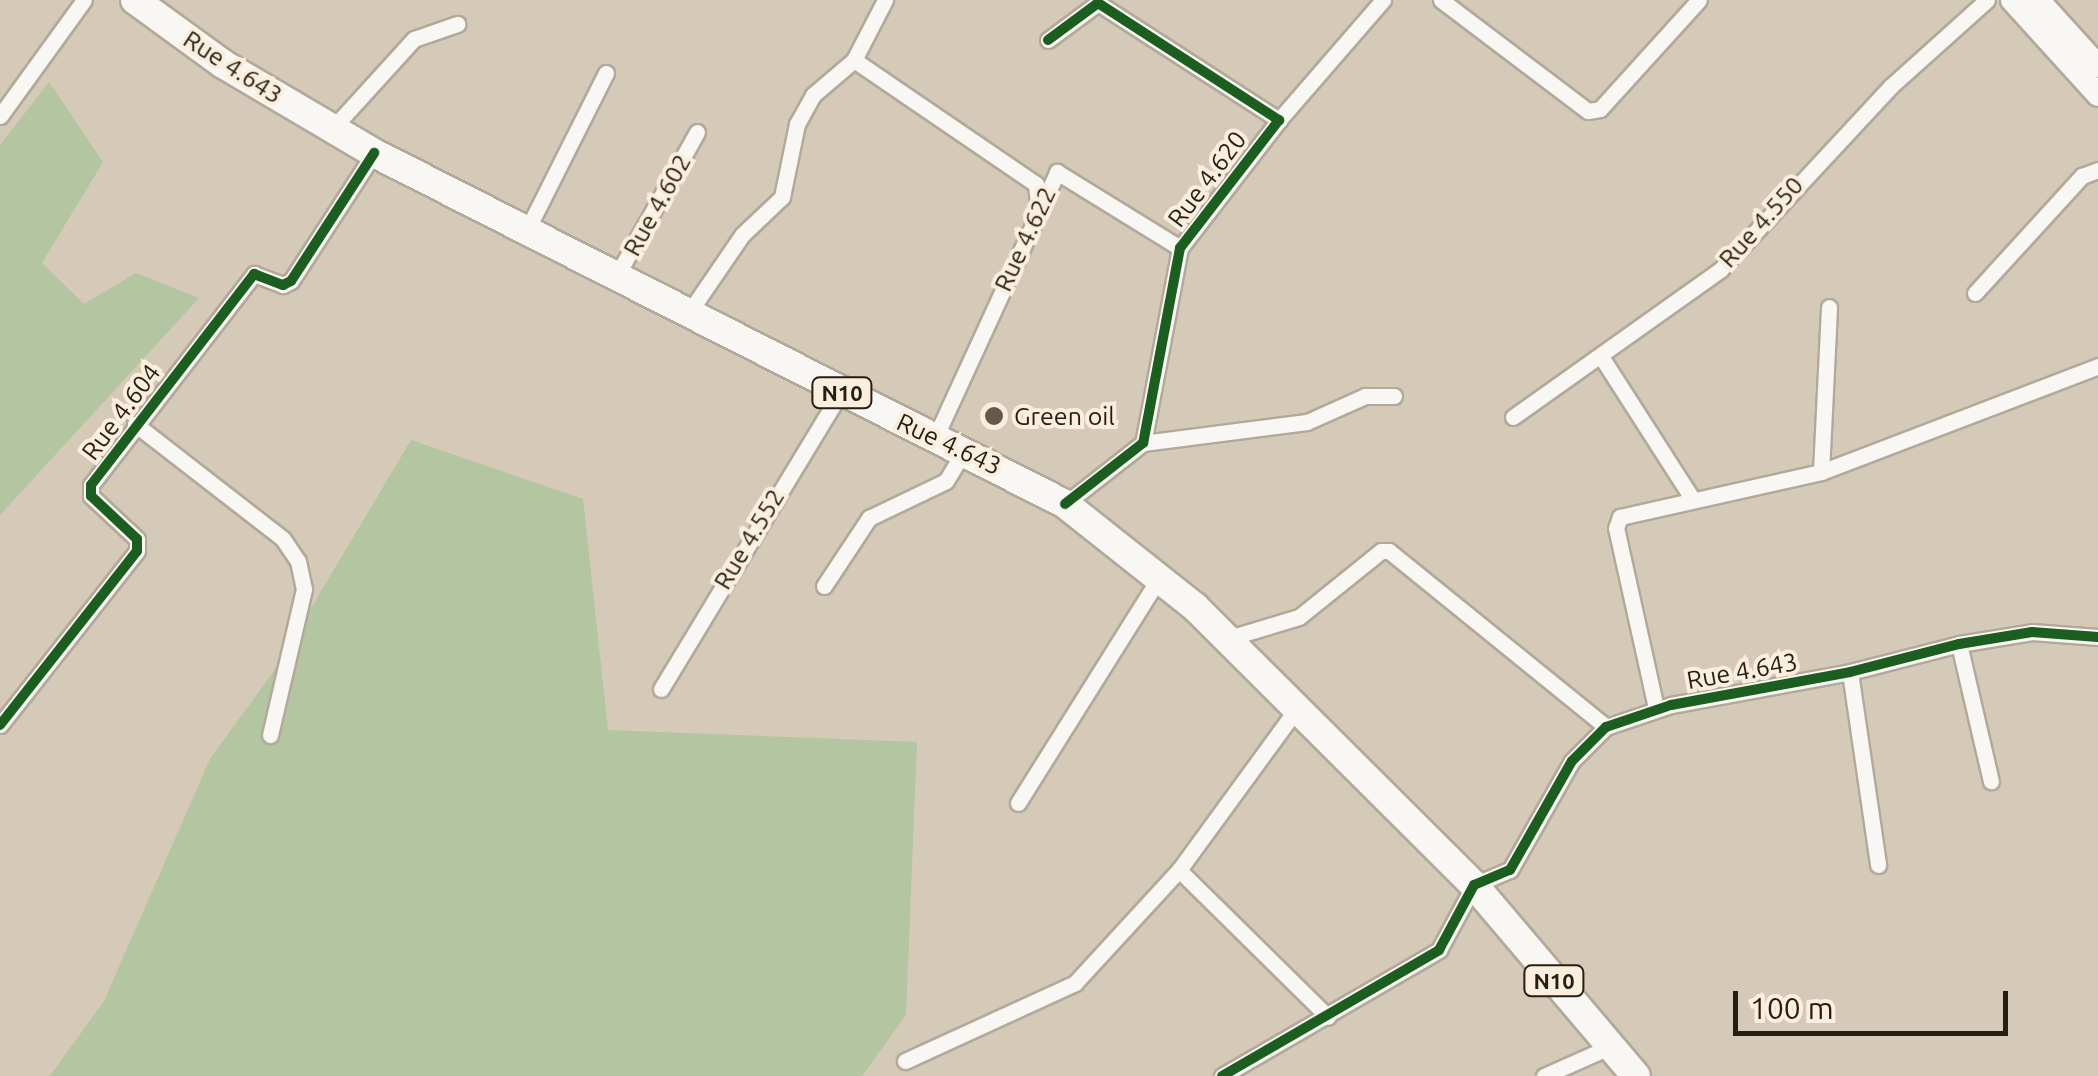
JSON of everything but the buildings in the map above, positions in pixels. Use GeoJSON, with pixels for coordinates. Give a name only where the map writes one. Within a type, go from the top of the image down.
{"type":"FeatureCollection","features":[{"type":"Feature","properties":{"kind":"highway","name":"Rue 4.643"},"geometry":{"type":"LineString","coordinates":[[136,0],[222,64],[374,152],[934,440],[966,448],[1066,504],[1159,578],[1226,639],[1474,885]]}},
{"type":"Feature","properties":{"kind":"highway","name":"N10"},"geometry":{"type":"LineString","coordinates":[[1474,885],[1636,1076]]}},
{"type":"Feature","properties":{"kind":"main road"},"geometry":{"type":"LineString","coordinates":[[2012,0],[2098,95]]}},
{"type":"Feature","properties":{"kind":"main road"},"geometry":{"type":"LineString","coordinates":[[2038,0],[2098,66]]}},
{"type":"Feature","properties":{"kind":"street"},"geometry":{"type":"LineString","coordinates":[[0,116],[84,0]]}},
{"type":"Feature","properties":{"kind":"street"},"geometry":{"type":"LineString","coordinates":[[688,314],[742,235],[782,197],[792,177],[797,124],[813,95],[854,60],[885,0]]}},
{"type":"Feature","properties":{"kind":"street"},"geometry":{"type":"LineString","coordinates":[[1278,120],[1383,0]]}},
{"type":"Feature","properties":{"kind":"street"},"geometry":{"type":"LineString","coordinates":[[1441,0],[1588,111],[1600,109],[1699,0]]}},
{"type":"Feature","properties":{"kind":"street","name":"Rue 4.550"},"geometry":{"type":"LineString","coordinates":[[1513,417],[1602,358],[1721,268],[1876,100],[1987,0]]}},
{"type":"Feature","properties":{"kind":"street","name":"Rue 4.620"},"geometry":{"type":"LineString","coordinates":[[1048,40],[1098,3],[1278,120],[1180,248],[1143,443]]}},
{"type":"Feature","properties":{"kind":"street"},"geometry":{"type":"LineString","coordinates":[[332,129],[414,38],[457,24]]}},
{"type":"Feature","properties":{"kind":"street"},"geometry":{"type":"LineString","coordinates":[[854,60],[1036,184],[1038,203]]}},
{"type":"Feature","properties":{"kind":"street"},"geometry":{"type":"LineString","coordinates":[[526,232],[606,74]]}},
{"type":"Feature","properties":{"kind":"street","name":"Rue 4.602"},"geometry":{"type":"LineString","coordinates":[[616,278],[698,132]]}},
{"type":"Feature","properties":{"kind":"street","name":"Rue 4.604"},"geometry":{"type":"LineString","coordinates":[[0,725],[137,551],[137,539],[91,496],[91,485],[254,274],[283,285],[291,281],[374,152]]}},
{"type":"Feature","properties":{"kind":"street"},"geometry":{"type":"LineString","coordinates":[[1974,293],[2082,176],[2098,170]]}},
{"type":"Feature","properties":{"kind":"street","name":"Rue 4.622"},"geometry":{"type":"LineString","coordinates":[[934,440],[1038,203],[1057,172],[1180,248]]}},
{"type":"Feature","properties":{"kind":"street"},"geometry":{"type":"LineString","coordinates":[[1820,472],[1829,307]]}},
{"type":"Feature","properties":{"kind":"street"},"geometry":{"type":"LineString","coordinates":[[1602,358],[1692,498]]}},
{"type":"Feature","properties":{"kind":"street"},"geometry":{"type":"LineString","coordinates":[[1656,708],[1616,522],[1692,498],[1820,472],[1902,446],[2098,366]]}},
{"type":"Feature","properties":{"kind":"street","name":"Rue 4.552"},"geometry":{"type":"LineString","coordinates":[[661,690],[841,392]]}},
{"type":"Feature","properties":{"kind":"street"},"geometry":{"type":"LineString","coordinates":[[1066,504],[1143,443],[1307,422],[1365,396],[1394,396]]}},
{"type":"Feature","properties":{"kind":"street"},"geometry":{"type":"LineString","coordinates":[[135,424],[282,539],[298,561],[304,590],[270,735]]}},
{"type":"Feature","properties":{"kind":"street"},"geometry":{"type":"LineString","coordinates":[[824,586],[869,518],[889,502],[946,481],[966,448]]}},
{"type":"Feature","properties":{"kind":"street"},"geometry":{"type":"LineString","coordinates":[[1226,639],[1298,617],[1380,551],[1389,551],[1606,727]]}},
{"type":"Feature","properties":{"kind":"street"},"geometry":{"type":"LineString","coordinates":[[1018,803],[1159,578]]}},
{"type":"Feature","properties":{"kind":"street","name":"Rue 4.643"},"geometry":{"type":"LineString","coordinates":[[1474,885],[1510,870],[1551,808],[1572,761],[1606,727],[1656,708],[1850,672],[1959,644],[2032,632],[2098,637]]}},
{"type":"Feature","properties":{"kind":"street"},"geometry":{"type":"LineString","coordinates":[[1959,644],[1991,781]]}},
{"type":"Feature","properties":{"kind":"street"},"geometry":{"type":"LineString","coordinates":[[1850,672],[1878,865]]}},
{"type":"Feature","properties":{"kind":"street"},"geometry":{"type":"LineString","coordinates":[[906,1061],[1075,983],[1180,870],[1295,711]]}},
{"type":"Feature","properties":{"kind":"street"},"geometry":{"type":"LineString","coordinates":[[1180,870],[1328,1017]]}},
{"type":"Feature","properties":{"kind":"street"},"geometry":{"type":"LineString","coordinates":[[1222,1076],[1439,950],[1474,885]]}},
{"type":"Feature","properties":{"kind":"street"},"geometry":{"type":"LineString","coordinates":[[1544,1076],[1609,1047]]}},
{"type":"Feature","properties":{"kind":"green space"},"geometry":{"type":"Polygon","coordinates":[[[49,82],[103,162],[42,263],[84,304],[136,273],[199,298],[0,515],[0,145],[49,82]]]}},
{"type":"Feature","properties":{"kind":"green space"},"geometry":{"type":"Polygon","coordinates":[[[411,440],[583,499],[608,730],[917,742],[906,1015],[862,1076],[50,1076],[104,1001],[210,759],[273,672],[411,440]]]}},
{"type":"Feature","properties":{"kind":"cycle path"},"geometry":{"type":"LineString","coordinates":[[1048,40],[1098,3],[1279,120],[1180,248],[1143,443],[1065,504]]}},
{"type":"Feature","properties":{"kind":"cycle path"},"geometry":{"type":"LineString","coordinates":[[0,725],[137,551],[137,539],[91,496],[91,485],[254,274],[283,285],[291,281],[374,153]]}},
{"type":"Feature","properties":{"kind":"cycle path"},"geometry":{"type":"LineString","coordinates":[[1222,1076],[1439,950],[1474,885],[1510,870],[1572,761],[1606,727],[1671,705],[1850,672],[1959,644],[2032,632],[2098,637]]}},
{"type":"Feature","properties":{"kind":"place","name":"Green oil"},"geometry":{"type":"Point","coordinates":[994,416]}}]}
